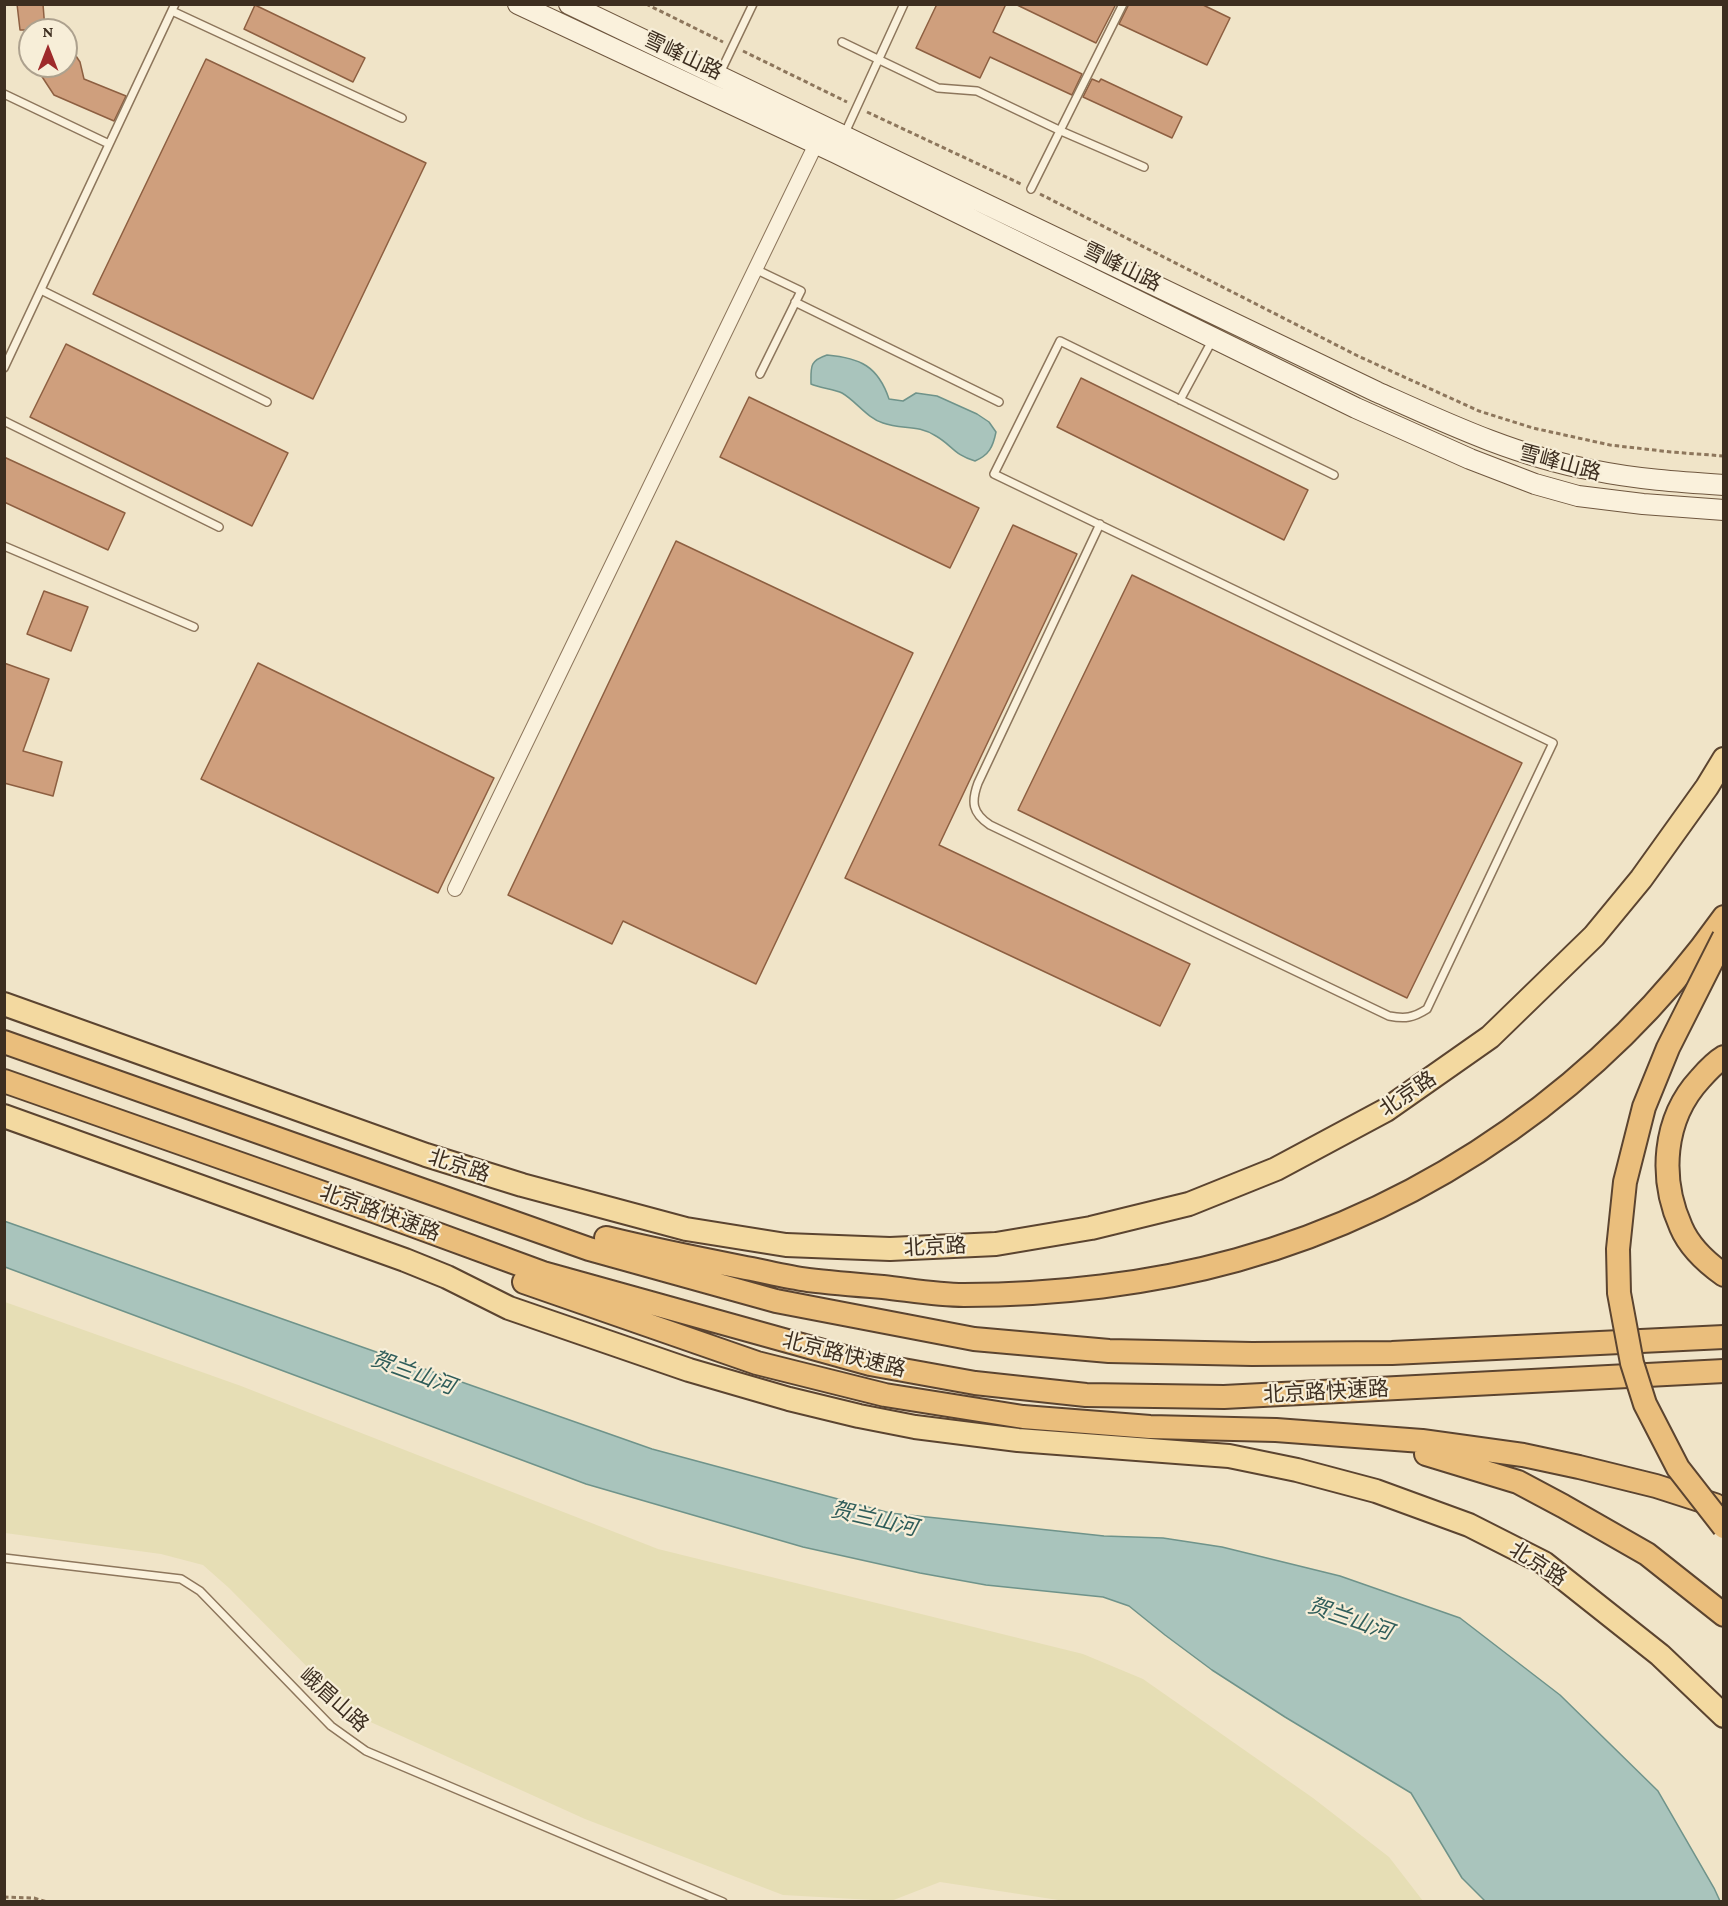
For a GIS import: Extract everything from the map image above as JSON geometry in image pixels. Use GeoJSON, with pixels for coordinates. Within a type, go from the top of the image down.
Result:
{"type":"FeatureCollection","features":[{"type":"Feature","properties":{"kind":"highway"},"geometry":{"type":"LineString","coordinates":[[469,1207],[661,1251],[806,1279],[962,1295],[1036,1292],[1169,1276],[1237,1260],[1315,1234],[1401,1197],[1470,1157],[1541,1107],[1621,1038],[1701,948],[1724,916]]}},
{"type":"Feature","properties":{"kind":"highway"},"geometry":{"type":"LineString","coordinates":[[1724,937],[1668,1048],[1644,1107],[1624,1182],[1618,1249],[1619,1293],[1625,1328],[1632,1363],[1645,1404],[1678,1468],[1724,1527]]}},
{"type":"Feature","properties":{"kind":"highway","name":"北京路快速路"},"geometry":{"type":"LineString","coordinates":[[4,1042],[589,1249],[776,1300],[974,1339],[1109,1351],[1264,1354],[1392,1353],[1724,1337]]}},
{"type":"Feature","properties":{"kind":"highway"},"geometry":{"type":"LineString","coordinates":[[1724,1057],[1716,1061],[1691,1088],[1673,1120],[1667,1153],[1668,1189],[1681,1228],[1706,1262],[1724,1275]]}},
{"type":"Feature","properties":{"kind":"highway","name":"北京路快速路"},"geometry":{"type":"LineString","coordinates":[[4,1081],[543,1273],[870,1364],[975,1383],[1086,1395],[1224,1397],[1724,1371]]}},
{"type":"Feature","properties":{"kind":"highway"},"geometry":{"type":"LineString","coordinates":[[374,1211],[525,1282],[757,1363],[885,1395],[1023,1417],[1127,1425],[1276,1430],[1422,1442],[1523,1455],[1656,1486],[1724,1508]]}},
{"type":"Feature","properties":{"kind":"highway"},"geometry":{"type":"LineString","coordinates":[[1276,1430],[1431,1454],[1518,1482],[1647,1554],[1724,1615]]}},
{"type":"Feature","properties":{"kind":"main road","name":"雪峰山路"},"geometry":{"type":"LineString","coordinates":[[518,4],[816,144],[840,145],[1474,435],[1542,458],[1591,470],[1650,479],[1724,485]]}},
{"type":"Feature","properties":{"kind":"main road","name":"雪峰山路"},"geometry":{"type":"LineString","coordinates":[[569,4],[718,76],[840,145],[1213,338],[1395,426],[1535,484],[1578,495],[1643,504],[1724,510]]}},
{"type":"Feature","properties":{"kind":"main road","name":"北京路"},"geometry":{"type":"LineString","coordinates":[[4,1004],[426,1155],[522,1185],[686,1229],[786,1245],[890,1249],[996,1244],[1091,1228],[1189,1204],[1276,1169],[1386,1110],[1490,1037],[1594,936],[1641,879],[1707,787],[1724,759]]}},
{"type":"Feature","properties":{"kind":"main road","name":"北京路"},"geometry":{"type":"LineString","coordinates":[[4,1116],[405,1260],[447,1277],[509,1308],[689,1370],[789,1399],[881,1420],[1018,1440],[1229,1456],[1298,1470],[1376,1491],[1469,1525],[1544,1563],[1660,1654],[1724,1716]]}},
{"type":"Feature","properties":{"kind":"street"},"geometry":{"type":"LineString","coordinates":[[455,889],[816,144]]}},
{"type":"Feature","properties":{"kind":"lane"},"geometry":{"type":"LineString","coordinates":[[709,94],[753,4]]}},
{"type":"Feature","properties":{"kind":"lane"},"geometry":{"type":"LineString","coordinates":[[840,145],[904,4]]}},
{"type":"Feature","properties":{"kind":"lane"},"geometry":{"type":"LineString","coordinates":[[1031,189],[1122,4]]}},
{"type":"Feature","properties":{"kind":"lane"},"geometry":{"type":"LineString","coordinates":[[4,368],[173,8],[402,118]]}},
{"type":"Feature","properties":{"kind":"lane"},"geometry":{"type":"LineString","coordinates":[[842,42],[938,88],[977,91],[1144,167]]}},
{"type":"Feature","properties":{"kind":"lane"},"geometry":{"type":"LineString","coordinates":[[4,94],[109,144]]}},
{"type":"Feature","properties":{"kind":"lane"},"geometry":{"type":"LineString","coordinates":[[755,269],[801,291],[760,374]]}},
{"type":"Feature","properties":{"kind":"lane"},"geometry":{"type":"LineString","coordinates":[[41,290],[267,402]]}},
{"type":"Feature","properties":{"kind":"lane"},"geometry":{"type":"LineString","coordinates":[[795,303],[999,402]]}},
{"type":"Feature","properties":{"kind":"lane"},"geometry":{"type":"LineString","coordinates":[[1180,400],[1213,338]]}},
{"type":"Feature","properties":{"kind":"lane"},"geometry":{"type":"LineString","coordinates":[[1100,524],[978,783],[972,799],[979,817],[990,825],[1389,1016],[1405,1019],[1427,1009],[1553,743],[1100,524],[994,474],[1060,341],[1334,475]]}},
{"type":"Feature","properties":{"kind":"lane"},"geometry":{"type":"LineString","coordinates":[[4,421],[219,527]]}},
{"type":"Feature","properties":{"kind":"lane"},"geometry":{"type":"LineString","coordinates":[[4,546],[194,627]]}},
{"type":"Feature","properties":{"kind":"lane","name":"峨眉山路"},"geometry":{"type":"LineString","coordinates":[[4,1558],[181,1579],[200,1591],[331,1726],[366,1751],[723,1902]]}},
{"type":"Feature","properties":{"kind":"path"},"geometry":{"type":"LineString","coordinates":[[646,4],[1031,189],[1358,356],[1479,411],[1533,428],[1610,445],[1724,456]]}},
{"type":"Feature","properties":{"kind":"path"},"geometry":{"type":"LineString","coordinates":[[4,1897],[34,1898],[46,1902]]}},
{"type":"Feature","properties":{"kind":"shaded area"},"geometry":{"type":"Polygon","coordinates":[[[5,1302],[241,1386],[658,1549],[1083,1654],[1143,1679],[1313,1798],[1389,1857],[1423,1901],[1065,1901],[940,1882],[891,1901],[783,1895],[585,1819],[355,1715],[229,1588],[203,1565],[161,1554],[5,1533],[5,1302]]]}},
{"type":"Feature","properties":{"kind":"water"},"geometry":{"type":"Polygon","coordinates":[[[827,355],[849,358],[866,366],[879,379],[889,399],[903,401],[916,393],[937,396],[977,414],[989,422],[996,432],[992,446],[987,453],[975,461],[958,453],[929,432],[877,421],[842,393],[811,384],[812,365],[827,355]]]}},
{"type":"Feature","properties":{"kind":"water","name":"贺兰山河"},"geometry":{"type":"Polygon","coordinates":[[[4,1221],[652,1449],[890,1513],[1104,1536],[1163,1538],[1222,1547],[1340,1576],[1460,1618],[1560,1695],[1658,1791],[1720,1901],[1485,1901],[1462,1878],[1411,1793],[1212,1670],[1129,1606],[1103,1597],[986,1585],[803,1547],[586,1484],[5,1267],[4,1221]]]}},
{"type":"Feature","properties":{"kind":"building"},"geometry":{"type":"Polygon","coordinates":[[[17,4],[43,4],[44,18],[19,18],[17,4]]]}},
{"type":"Feature","properties":{"kind":"building"},"geometry":{"type":"Polygon","coordinates":[[[937,4],[1006,4],[993,32],[1082,74],[1072,95],[990,57],[980,78],[916,48],[937,4]]]}},
{"type":"Feature","properties":{"kind":"building"},"geometry":{"type":"Polygon","coordinates":[[[1015,4],[1116,4],[1096,43],[1015,4]]]}},
{"type":"Feature","properties":{"kind":"building"},"geometry":{"type":"Polygon","coordinates":[[[1129,4],[1201,4],[1230,18],[1207,65],[1119,24],[1129,4]]]}},
{"type":"Feature","properties":{"kind":"building"},"geometry":{"type":"Polygon","coordinates":[[[255,5],[365,58],[353,82],[244,29],[255,5]]]}},
{"type":"Feature","properties":{"kind":"building"},"geometry":{"type":"Polygon","coordinates":[[[78,59],[84,79],[126,96],[114,121],[54,95],[43,78],[78,78],[78,59]]]}},
{"type":"Feature","properties":{"kind":"building"},"geometry":{"type":"Polygon","coordinates":[[[206,59],[426,163],[313,399],[93,294],[206,59]]]}},
{"type":"Feature","properties":{"kind":"building"},"geometry":{"type":"Polygon","coordinates":[[[1092,79],[1099,82],[1101,79],[1182,117],[1172,138],[1083,97],[1092,79]]]}},
{"type":"Feature","properties":{"kind":"building"},"geometry":{"type":"Polygon","coordinates":[[[66,344],[288,453],[252,526],[30,417],[66,344]]]}},
{"type":"Feature","properties":{"kind":"building"},"geometry":{"type":"Polygon","coordinates":[[[1081,378],[1308,490],[1284,540],[1057,427],[1081,378]]]}},
{"type":"Feature","properties":{"kind":"building"},"geometry":{"type":"Polygon","coordinates":[[[749,397],[979,508],[950,568],[720,457],[749,397]]]}},
{"type":"Feature","properties":{"kind":"building"},"geometry":{"type":"Polygon","coordinates":[[[4,457],[125,513],[108,550],[4,502],[4,457]]]}},
{"type":"Feature","properties":{"kind":"building"},"geometry":{"type":"Polygon","coordinates":[[[1013,525],[1077,554],[939,845],[1190,964],[1160,1026],[845,878],[1013,525]]]}},
{"type":"Feature","properties":{"kind":"building"},"geometry":{"type":"Polygon","coordinates":[[[676,541],[913,653],[756,984],[623,921],[612,944],[508,895],[676,541]]]}},
{"type":"Feature","properties":{"kind":"building"},"geometry":{"type":"Polygon","coordinates":[[[1132,575],[1522,763],[1407,998],[1018,810],[1132,575]]]}},
{"type":"Feature","properties":{"kind":"building"},"geometry":{"type":"Polygon","coordinates":[[[44,591],[88,607],[71,651],[27,634],[44,591]]]}},
{"type":"Feature","properties":{"kind":"building"},"geometry":{"type":"Polygon","coordinates":[[[4,663],[49,679],[23,751],[62,762],[53,796],[4,783],[4,663]]]}},
{"type":"Feature","properties":{"kind":"building"},"geometry":{"type":"Polygon","coordinates":[[[258,663],[494,778],[438,893],[201,779],[258,663]]]}}]}
